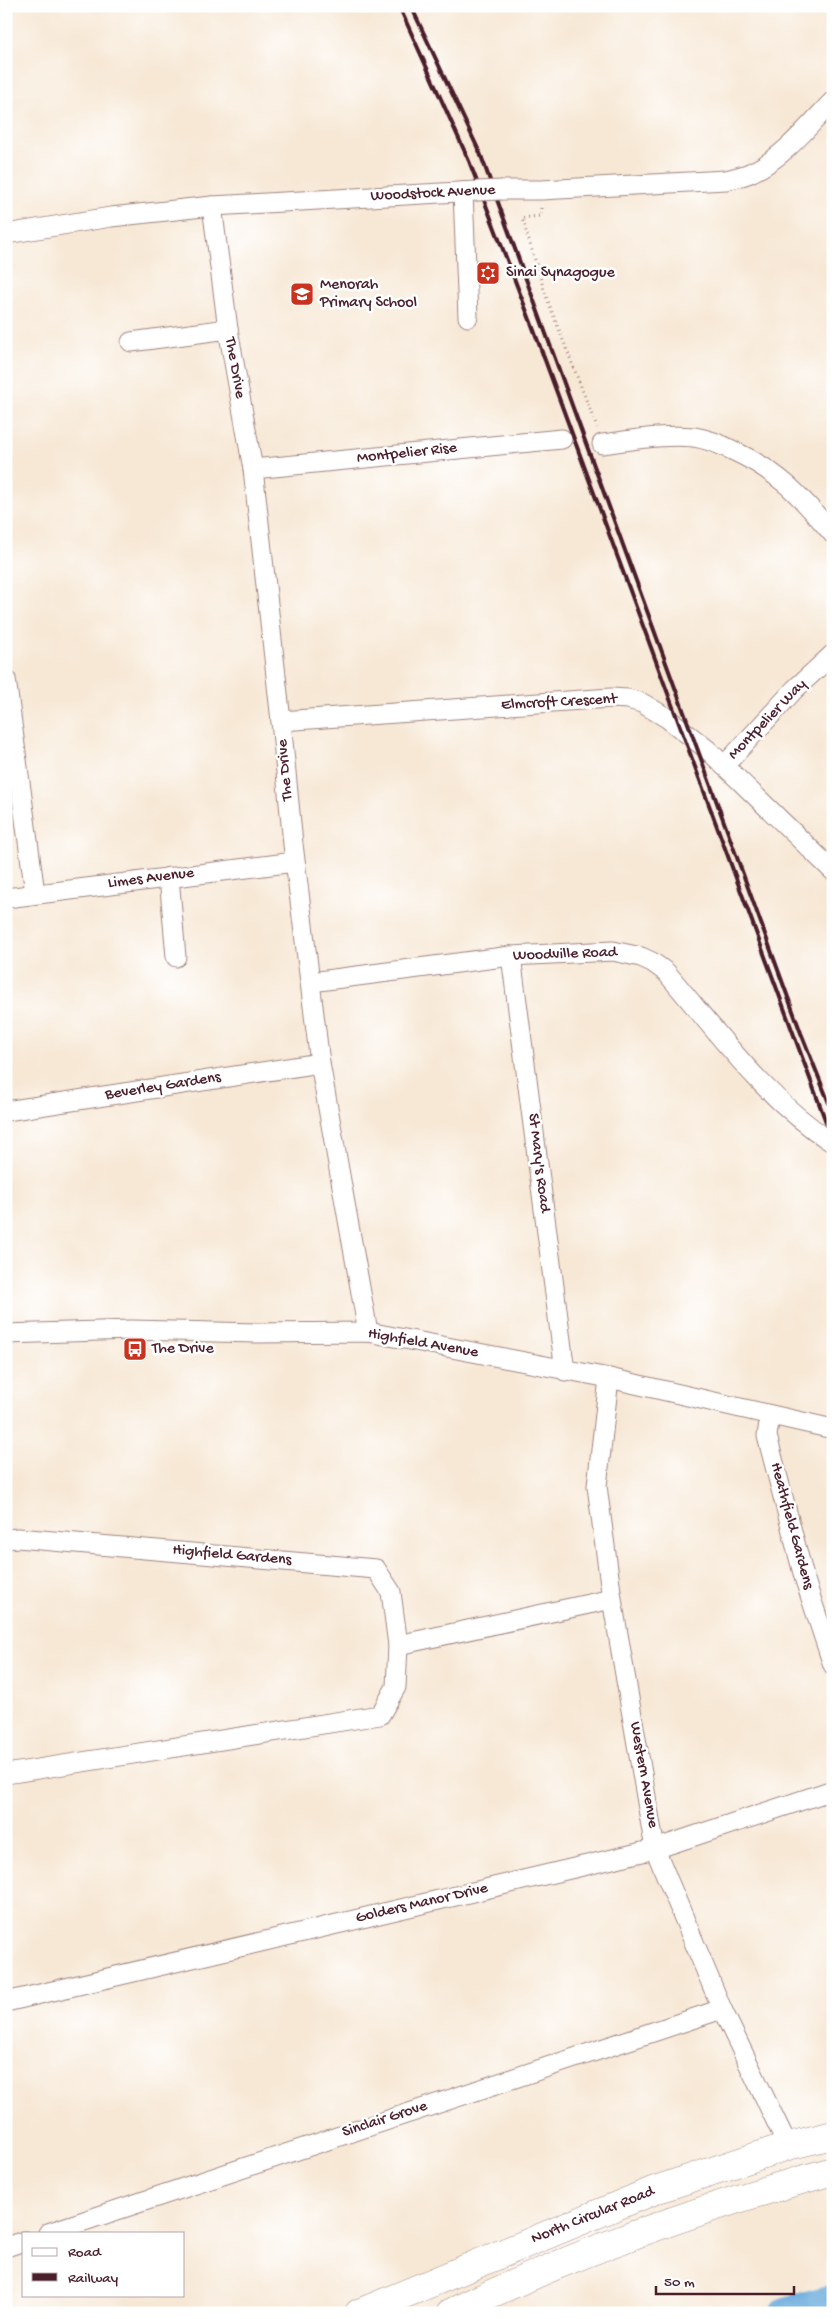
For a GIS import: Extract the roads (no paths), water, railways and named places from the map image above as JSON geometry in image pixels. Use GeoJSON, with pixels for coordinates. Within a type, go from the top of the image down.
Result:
{"type":"FeatureCollection","features":[{"type":"Feature","properties":{"kind":"highway","name":"North Circular Road"},"geometry":{"type":"LineString","coordinates":[[359,2313],[655,2190],[788,2146],[833,2135]]}},
{"type":"Feature","properties":{"kind":"highway","name":"North Circular Road"},"geometry":{"type":"LineString","coordinates":[[450,2313],[509,2285],[653,2228],[755,2192],[833,2172]]}},
{"type":"Feature","properties":{"kind":"street","name":"Woodstock Avenue"},"geometry":{"type":"LineString","coordinates":[[6,234],[111,217],[212,206],[726,180],[752,173],[771,162],[788,148],[833,100]]}},
{"type":"Feature","properties":{"kind":"street"},"geometry":{"type":"LineString","coordinates":[[468,317],[470,192]]}},
{"type":"Feature","properties":{"kind":"street","name":"The Drive"},"geometry":{"type":"LineString","coordinates":[[212,206],[228,330],[253,469],[295,862],[320,1063],[368,1332]]}},
{"type":"Feature","properties":{"kind":"street"},"geometry":{"type":"LineString","coordinates":[[131,342],[228,330]]}},
{"type":"Feature","properties":{"kind":"street"},"geometry":{"type":"LineString","coordinates":[[602,444],[667,436],[696,437],[723,446],[753,460],[780,477],[833,534]]}},
{"type":"Feature","properties":{"kind":"street","name":"Montpelier Rise"},"geometry":{"type":"LineString","coordinates":[[253,469],[562,438]]}},
{"type":"Feature","properties":{"kind":"street","name":"Montpelier Way"},"geometry":{"type":"LineString","coordinates":[[724,766],[795,689],[833,654]]}},
{"type":"Feature","properties":{"kind":"street"},"geometry":{"type":"LineString","coordinates":[[6,679],[35,893]]}},
{"type":"Feature","properties":{"kind":"street","name":"Elmcroft Crescent"},"geometry":{"type":"LineString","coordinates":[[281,721],[611,698],[628,699],[642,703],[667,718],[724,766],[833,871]]}},
{"type":"Feature","properties":{"kind":"street","name":"Limes Avenue"},"geometry":{"type":"LineString","coordinates":[[6,898],[295,862]]}},
{"type":"Feature","properties":{"kind":"street"},"geometry":{"type":"LineString","coordinates":[[169,878],[176,957]]}},
{"type":"Feature","properties":{"kind":"street","name":"Woodville Road"},"geometry":{"type":"LineString","coordinates":[[311,982],[511,956],[613,951],[626,953],[652,962],[666,972],[770,1094],[797,1117],[833,1142]]}},
{"type":"Feature","properties":{"kind":"street","name":"St Mary's Road"},"geometry":{"type":"LineString","coordinates":[[511,956],[565,1371]]}},
{"type":"Feature","properties":{"kind":"street","name":"Beverley Gardens"},"geometry":{"type":"LineString","coordinates":[[6,1111],[320,1063]]}},
{"type":"Feature","properties":{"kind":"street","name":"Highfield Avenue"},"geometry":{"type":"LineString","coordinates":[[6,1334],[131,1330],[257,1333],[368,1332],[609,1378],[833,1429]]}},
{"type":"Feature","properties":{"kind":"street","name":"Western Avenue"},"geometry":{"type":"LineString","coordinates":[[609,1378],[597,1486],[612,1598],[655,1849],[722,2008],[788,2146]]}},
{"type":"Feature","properties":{"kind":"street","name":"Heathfield Gardens"},"geometry":{"type":"LineString","coordinates":[[770,1415],[767,1436],[804,1578],[833,1665]]}},
{"type":"Feature","properties":{"kind":"street","name":"Highfield Gardens"},"geometry":{"type":"LineString","coordinates":[[6,1539],[18,1538],[376,1569],[391,1592],[398,1645],[396,1687],[380,1715],[6,1774]]}},
{"type":"Feature","properties":{"kind":"street"},"geometry":{"type":"LineString","coordinates":[[398,1645],[612,1598]]}},
{"type":"Feature","properties":{"kind":"street","name":"Golders Manor Drive"},"geometry":{"type":"LineString","coordinates":[[6,2002],[655,1849],[833,1790]]}},
{"type":"Feature","properties":{"kind":"street","name":"Sinclair Grove"},"geometry":{"type":"LineString","coordinates":[[51,2232],[722,2008]]}},
{"type":"Feature","properties":{"kind":"street"},"geometry":{"type":"LineString","coordinates":[[6,2247],[22,2242]]}},
{"type":"Feature","properties":{"kind":"waterway"},"geometry":{"type":"LineString","coordinates":[[786,2313],[833,2300]]}},
{"type":"Feature","properties":{"kind":"railway"},"geometry":{"type":"LineString","coordinates":[[399,6],[469,161],[532,325],[833,1141]]}},
{"type":"Feature","properties":{"kind":"railway"},"geometry":{"type":"LineString","coordinates":[[411,6],[480,153],[801,1033],[833,1113]]}},
{"type":"Feature","properties":{"kind":"place","name":"Sinai Synagogue"},"geometry":{"type":"Point","coordinates":[488,273]}},
{"type":"Feature","properties":{"kind":"place","name":"Menorah Primary School"},"geometry":{"type":"Point","coordinates":[302,294]}},
{"type":"Feature","properties":{"kind":"place","name":"The Drive"},"geometry":{"type":"Point","coordinates":[135,1349]}}]}
